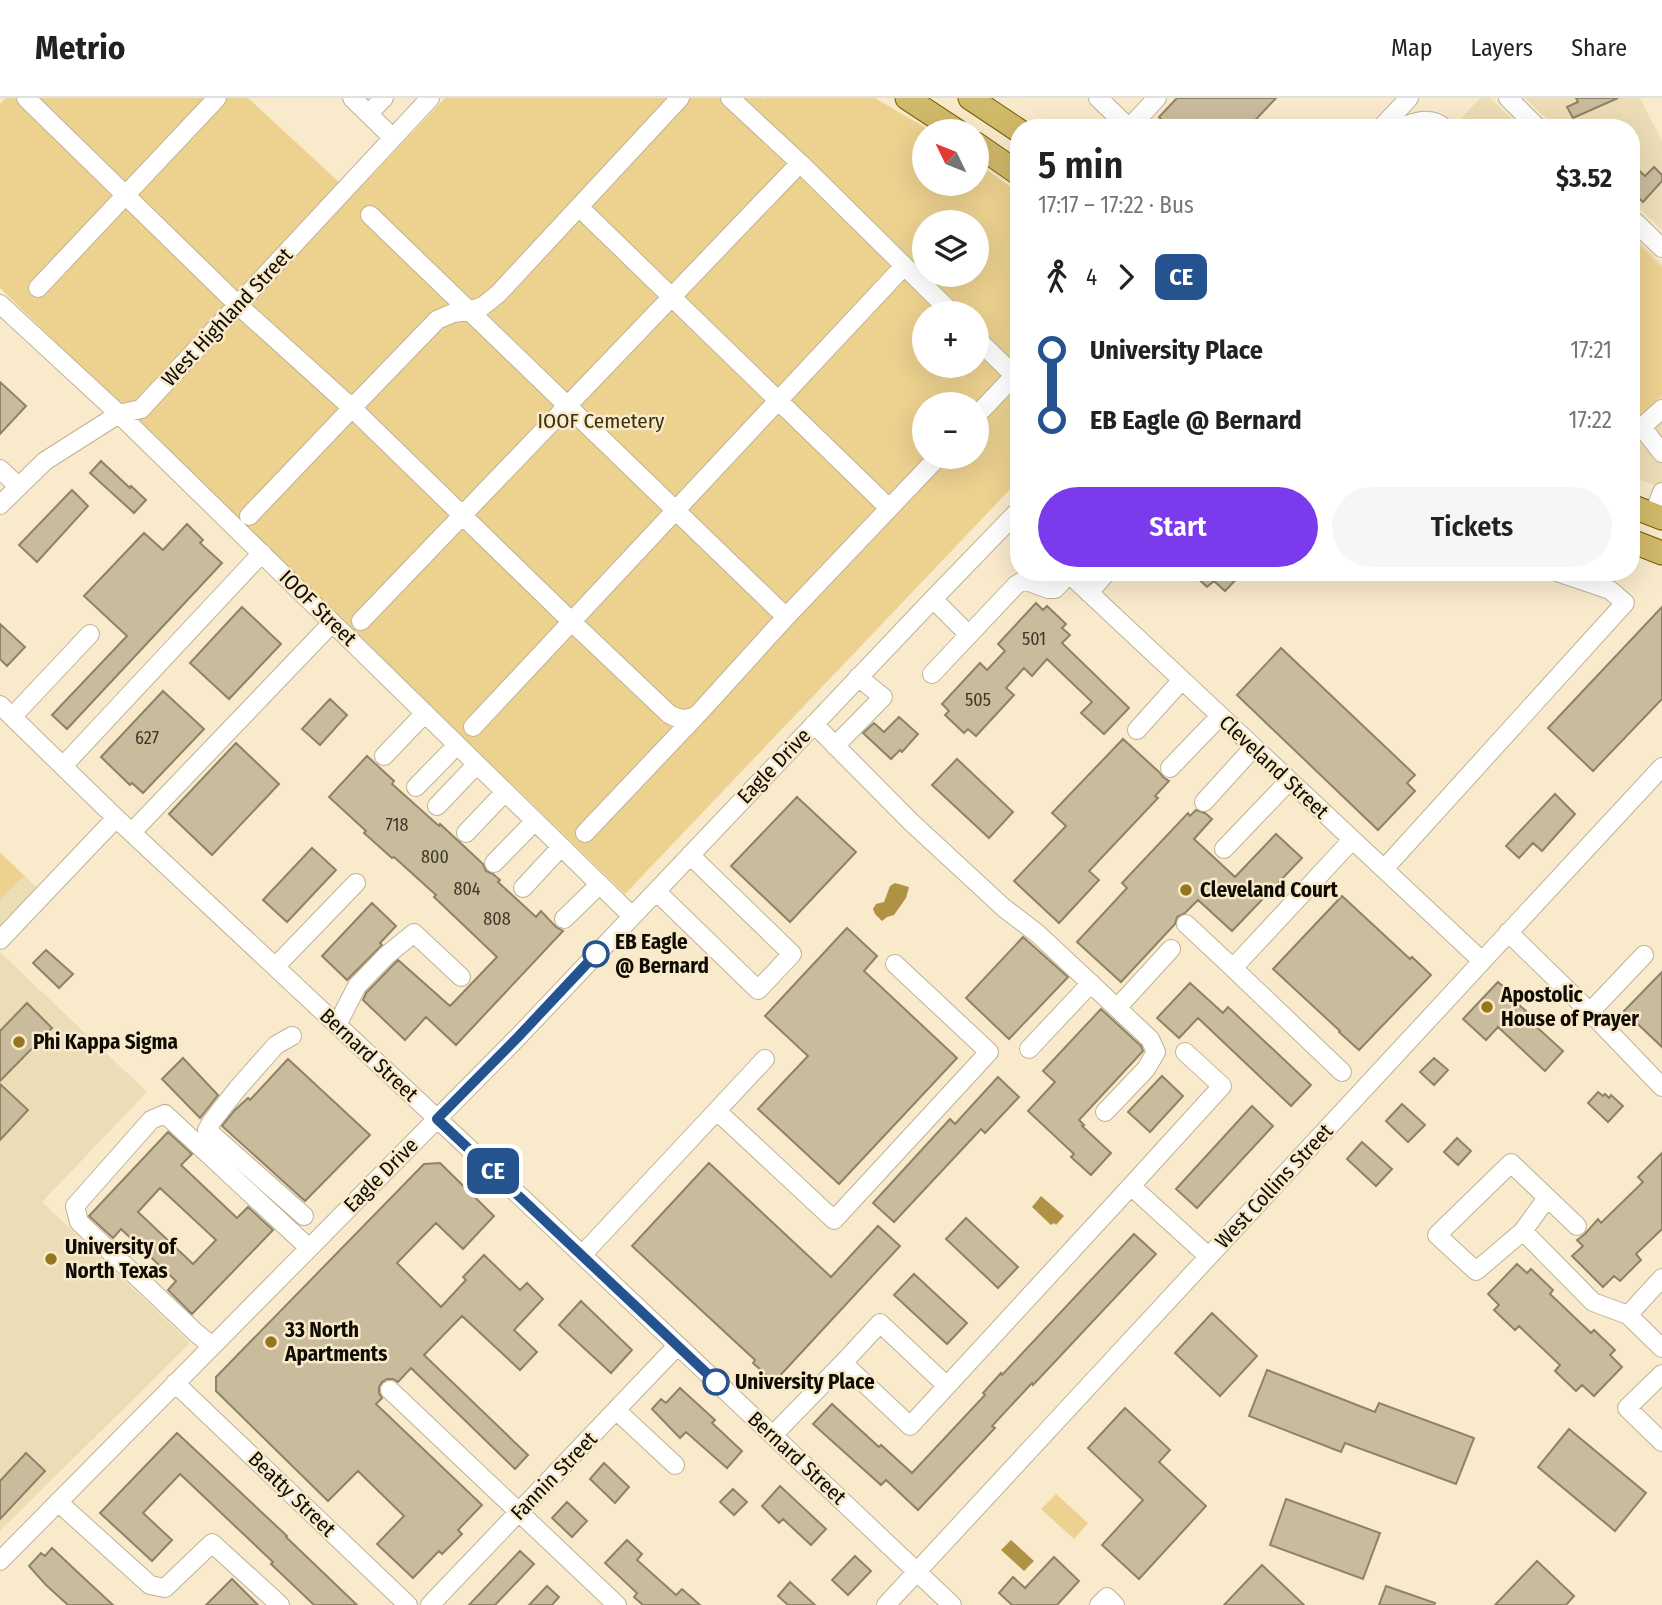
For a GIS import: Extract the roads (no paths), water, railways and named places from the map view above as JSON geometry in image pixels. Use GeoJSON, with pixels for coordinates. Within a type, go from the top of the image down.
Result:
{"type":"FeatureCollection","features":[{"type":"Feature","properties":{"kind":"main road"},"geometry":{"type":"LineString","coordinates":[[907,98],[939,119]]}},
{"type":"Feature","properties":{"kind":"main road"},"geometry":{"type":"LineString","coordinates":[[970,98],[1010,125]]}},
{"type":"Feature","properties":{"kind":"main road"},"geometry":{"type":"LineString","coordinates":[[989,154],[1010,168]]}},
{"type":"Feature","properties":{"kind":"main road"},"geometry":{"type":"LineString","coordinates":[[1640,510],[1658,517]]}},
{"type":"Feature","properties":{"kind":"main road"},"geometry":{"type":"LineString","coordinates":[[1640,544],[1662,553]]}},
{"type":"Feature","properties":{"kind":"street"},"geometry":{"type":"LineString","coordinates":[[26,98],[239,305],[352,408],[669,714],[680,719],[695,717]]}},
{"type":"Feature","properties":{"kind":"street"},"geometry":{"type":"LineString","coordinates":[[38,288],[218,98]]}},
{"type":"Feature","properties":{"kind":"street"},"geometry":{"type":"LineString","coordinates":[[352,98],[393,138]]}},
{"type":"Feature","properties":{"kind":"street"},"geometry":{"type":"LineString","coordinates":[[368,114],[384,98]]}},
{"type":"Feature","properties":{"kind":"street","name":"West Highland Street"},"geometry":{"type":"LineString","coordinates":[[0,505],[45,461],[119,414],[141,409],[430,98]]}},
{"type":"Feature","properties":{"kind":"street"},"geometry":{"type":"LineString","coordinates":[[249,516],[437,320],[483,306],[498,294],[680,98]]}},
{"type":"Feature","properties":{"kind":"street"},"geometry":{"type":"LineString","coordinates":[[1098,98],[1120,119]]}},
{"type":"Feature","properties":{"kind":"street"},"geometry":{"type":"LineString","coordinates":[[1137,119],[1157,98]]}},
{"type":"Feature","properties":{"kind":"street"},"geometry":{"type":"LineString","coordinates":[[1389,119],[1409,98]]}},
{"type":"Feature","properties":{"kind":"street"},"geometry":{"type":"LineString","coordinates":[[1508,98],[1529,119]]}},
{"type":"Feature","properties":{"kind":"street"},"geometry":{"type":"LineString","coordinates":[[739,101],[940,301]]}},
{"type":"Feature","properties":{"kind":"street"},"geometry":{"type":"LineString","coordinates":[[362,621],[800,163]]}},
{"type":"Feature","properties":{"kind":"street"},"geometry":{"type":"LineString","coordinates":[[579,207],[889,508]]}},
{"type":"Feature","properties":{"kind":"street"},"geometry":{"type":"LineString","coordinates":[[370,215],[786,617]]}},
{"type":"Feature","properties":{"kind":"street"},"geometry":{"type":"LineString","coordinates":[[1640,227],[1662,248]]}},
{"type":"Feature","properties":{"kind":"street"},"geometry":{"type":"LineString","coordinates":[[472,727],[904,266]]}},
{"type":"Feature","properties":{"kind":"street","name":"IOOF Street"},"geometry":{"type":"LineString","coordinates":[[4,315],[119,414],[632,916]]}},
{"type":"Feature","properties":{"kind":"street"},"geometry":{"type":"LineString","coordinates":[[989,350],[1010,370]]}},
{"type":"Feature","properties":{"kind":"street"},"geometry":{"type":"LineString","coordinates":[[989,404],[1010,384]]}},
{"type":"Feature","properties":{"kind":"street"},"geometry":{"type":"LineString","coordinates":[[1662,410],[1642,427],[1662,453]]}},
{"type":"Feature","properties":{"kind":"street"},"geometry":{"type":"LineString","coordinates":[[0,469],[18,486]]}},
{"type":"Feature","properties":{"kind":"street"},"geometry":{"type":"LineString","coordinates":[[585,833],[926,469]]}},
{"type":"Feature","properties":{"kind":"street"},"geometry":{"type":"LineString","coordinates":[[1658,517],[1662,492]]}},
{"type":"Feature","properties":{"kind":"street","name":"Eagle Drive"},"geometry":{"type":"LineString","coordinates":[[0,1561],[518,1037],[858,677],[1010,525]]}},
{"type":"Feature","properties":{"kind":"street"},"geometry":{"type":"LineString","coordinates":[[63,766],[262,553]]}},
{"type":"Feature","properties":{"kind":"street"},"geometry":{"type":"LineString","coordinates":[[932,674],[1022,581]]}},
{"type":"Feature","properties":{"kind":"street"},"geometry":{"type":"LineString","coordinates":[[1027,581],[1048,589],[1055,589],[1062,581]]}},
{"type":"Feature","properties":{"kind":"street","name":"Cleveland Street"},"geometry":{"type":"LineString","coordinates":[[1076,581],[1482,961]]}},
{"type":"Feature","properties":{"kind":"street"},"geometry":{"type":"LineString","coordinates":[[1089,593],[1099,581]]}},
{"type":"Feature","properties":{"kind":"street"},"geometry":{"type":"LineString","coordinates":[[1384,869],[1625,603],[1610,590],[1584,581]]}},
{"type":"Feature","properties":{"kind":"street"},"geometry":{"type":"LineString","coordinates":[[933,599],[970,635]]}},
{"type":"Feature","properties":{"kind":"street"},"geometry":{"type":"LineString","coordinates":[[132,832],[332,622]]}},
{"type":"Feature","properties":{"kind":"street"},"geometry":{"type":"LineString","coordinates":[[6,711],[90,634]]}},
{"type":"Feature","properties":{"kind":"street"},"geometry":{"type":"LineString","coordinates":[[835,746],[883,697],[858,677]]}},
{"type":"Feature","properties":{"kind":"street"},"geometry":{"type":"LineString","coordinates":[[1137,730],[1181,681]]}},
{"type":"Feature","properties":{"kind":"street","name":"Bernard Street"},"geometry":{"type":"LineString","coordinates":[[6,711],[116,818],[952,1605]]}},
{"type":"Feature","properties":{"kind":"street"},"geometry":{"type":"LineString","coordinates":[[384,756],[425,713]]}},
{"type":"Feature","properties":{"kind":"street"},"geometry":{"type":"LineString","coordinates":[[1170,768],[1220,716]]}},
{"type":"Feature","properties":{"kind":"street"},"geometry":{"type":"LineString","coordinates":[[814,724],[911,822],[1004,908],[1038,934],[1150,1039],[1156,1052],[1146,1069],[1105,1112]]}},
{"type":"Feature","properties":{"kind":"street"},"geometry":{"type":"LineString","coordinates":[[416,787],[457,744]]}},
{"type":"Feature","properties":{"kind":"street"},"geometry":{"type":"LineString","coordinates":[[1204,802],[1253,748]]}},
{"type":"Feature","properties":{"kind":"street"},"geometry":{"type":"LineString","coordinates":[[437,806],[477,764]]}},
{"type":"Feature","properties":{"kind":"street","name":"West Collins Street"},"geometry":{"type":"LineString","coordinates":[[886,1605],[1662,767]]}},
{"type":"Feature","properties":{"kind":"street"},"geometry":{"type":"LineString","coordinates":[[1224,849],[1289,780]]}},
{"type":"Feature","properties":{"kind":"street"},"geometry":{"type":"LineString","coordinates":[[466,833],[505,792]]}},
{"type":"Feature","properties":{"kind":"street"},"geometry":{"type":"LineString","coordinates":[[0,940],[116,818]]}},
{"type":"Feature","properties":{"kind":"street"},"geometry":{"type":"LineString","coordinates":[[494,863],[535,821]]}},
{"type":"Feature","properties":{"kind":"street"},"geometry":{"type":"LineString","coordinates":[[1233,968],[1352,840]]}},
{"type":"Feature","properties":{"kind":"street"},"geometry":{"type":"LineString","coordinates":[[523,888],[561,847]]}},
{"type":"Feature","properties":{"kind":"street"},"geometry":{"type":"LineString","coordinates":[[656,891],[758,990],[792,954],[690,855]]}},
{"type":"Feature","properties":{"kind":"street"},"geometry":{"type":"LineString","coordinates":[[275,967],[356,883]]}},
{"type":"Feature","properties":{"kind":"street"},"geometry":{"type":"LineString","coordinates":[[564,919],[600,884]]}},
{"type":"Feature","properties":{"kind":"street"},"geometry":{"type":"LineString","coordinates":[[1186,924],[1342,1072]]}},
{"type":"Feature","properties":{"kind":"street"},"geometry":{"type":"LineString","coordinates":[[1508,932],[1662,1087]]}},
{"type":"Feature","properties":{"kind":"street"},"geometry":{"type":"LineString","coordinates":[[337,1025],[356,986],[414,933],[461,977]]}},
{"type":"Feature","properties":{"kind":"street"},"geometry":{"type":"LineString","coordinates":[[1117,1008],[1171,949]]}},
{"type":"Feature","properties":{"kind":"street"},"geometry":{"type":"LineString","coordinates":[[1590,1012],[1644,955]]}},
{"type":"Feature","properties":{"kind":"street"},"geometry":{"type":"LineString","coordinates":[[717,1111],[834,1220],[989,1052],[895,964]]}},
{"type":"Feature","properties":{"kind":"street"},"geometry":{"type":"LineString","coordinates":[[1029,1049],[1091,983]]}},
{"type":"Feature","properties":{"kind":"street"},"geometry":{"type":"LineString","coordinates":[[292,1036],[276,1045],[238,1088],[207,1130],[304,1216]]}},
{"type":"Feature","properties":{"kind":"street"},"geometry":{"type":"LineString","coordinates":[[843,1363],[910,1426],[1222,1086],[1185,1052]]}},
{"type":"Feature","properties":{"kind":"street"},"geometry":{"type":"LineString","coordinates":[[582,1255],[765,1059]]}},
{"type":"Feature","properties":{"kind":"street"},"geometry":{"type":"LineString","coordinates":[[212,1346],[79,1222],[75,1206],[151,1120],[165,1114],[309,1248]]}},
{"type":"Feature","properties":{"kind":"street"},"geometry":{"type":"LineString","coordinates":[[1547,1198],[1523,1231],[1476,1271],[1437,1235],[1511,1163],[1577,1226]]}},
{"type":"Feature","properties":{"kind":"street"},"geometry":{"type":"LineString","coordinates":[[1131,1186],[1209,1256]]}},
{"type":"Feature","properties":{"kind":"street"},"geometry":{"type":"LineString","coordinates":[[1523,1231],[1593,1302],[1628,1315],[1662,1348]]}},
{"type":"Feature","properties":{"kind":"street"},"geometry":{"type":"LineString","coordinates":[[1628,1315],[1662,1278]]}},
{"type":"Feature","properties":{"kind":"street"},"geometry":{"type":"LineString","coordinates":[[774,1435],[880,1323],[947,1386]]}},
{"type":"Feature","properties":{"kind":"street","name":"Fannin Street"},"geometry":{"type":"LineString","coordinates":[[430,1605],[677,1346]]}},
{"type":"Feature","properties":{"kind":"street"},"geometry":{"type":"LineString","coordinates":[[1662,1374],[1627,1408],[1662,1442]]}},
{"type":"Feature","properties":{"kind":"street","name":"Beatty Street"},"geometry":{"type":"LineString","coordinates":[[175,1383],[408,1605]]}},
{"type":"Feature","properties":{"kind":"street"},"geometry":{"type":"LineString","coordinates":[[390,1390],[617,1605]]}},
{"type":"Feature","properties":{"kind":"street"},"geometry":{"type":"LineString","coordinates":[[616,1410],[674,1465]]}},
{"type":"Feature","properties":{"kind":"street"},"geometry":{"type":"LineString","coordinates":[[58,1502],[150,1586],[165,1588],[212,1543],[280,1605]]}},
{"type":"Feature","properties":{"kind":"street"},"geometry":{"type":"LineString","coordinates":[[1098,1605],[1107,1597],[1115,1605]]}},
{"type":"Feature","properties":{"kind":"place","name":"Cleveland Court"},"geometry":{"type":"Point","coordinates":[1186,890]}},
{"type":"Feature","properties":{"kind":"place","name":"EB Eagle @ Bernard"},"geometry":{"type":"Point","coordinates":[596,954]}},
{"type":"Feature","properties":{"kind":"place","name":"Apostolic House of Prayer"},"geometry":{"type":"Point","coordinates":[1487,1007]}},
{"type":"Feature","properties":{"kind":"place","name":"Phi Kappa Sigma"},"geometry":{"type":"Point","coordinates":[19,1042]}},
{"type":"Feature","properties":{"kind":"place","name":"University of North Texas"},"geometry":{"type":"Point","coordinates":[51,1259]}},
{"type":"Feature","properties":{"kind":"place","name":"33 North Apartments"},"geometry":{"type":"Point","coordinates":[271,1342]}},
{"type":"Feature","properties":{"kind":"place","name":"University Place"},"geometry":{"type":"Point","coordinates":[716,1382]}},
{"type":"Feature","properties":{"kind":"park label","name":"IOOF Cemetery"},"geometry":{"type":"Point","coordinates":[601,421]}}]}
